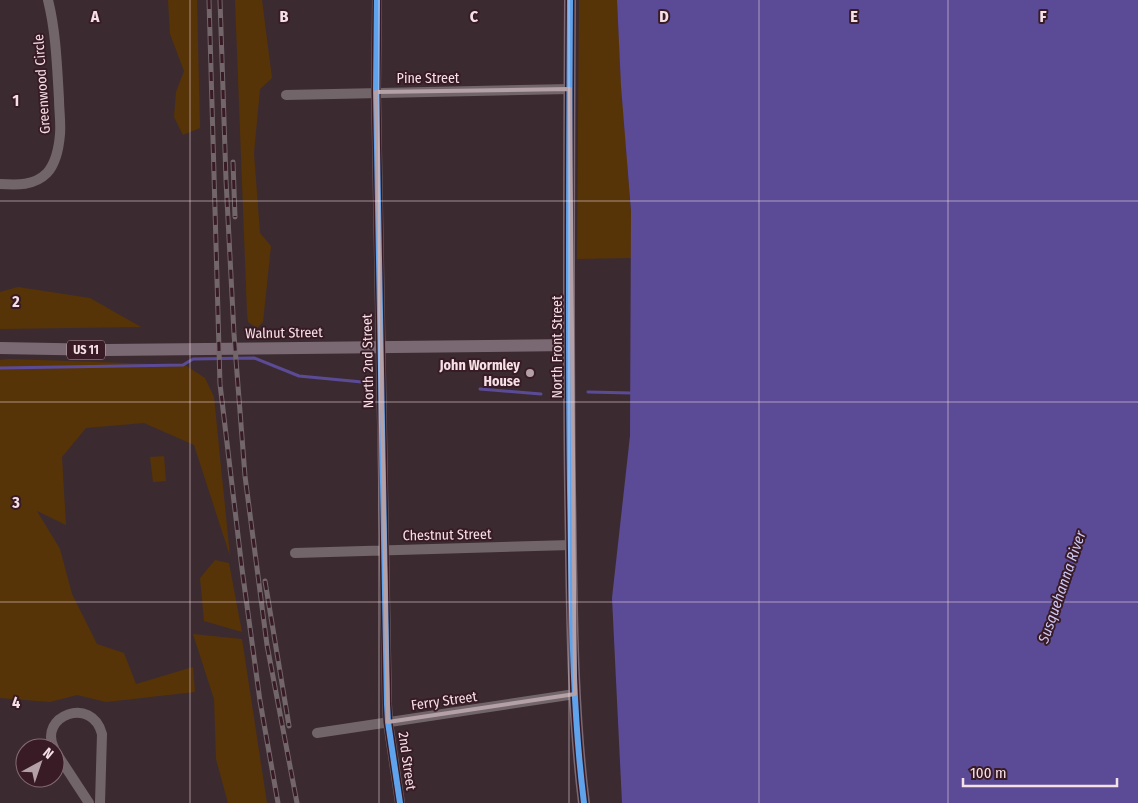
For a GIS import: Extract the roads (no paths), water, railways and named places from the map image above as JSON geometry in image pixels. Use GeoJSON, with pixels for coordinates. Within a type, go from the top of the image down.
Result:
{"type":"FeatureCollection","features":[{"type":"Feature","properties":{"kind":"main road","name":"North Front Street"},"geometry":{"type":"LineString","coordinates":[[570,0],[569,345],[571,545],[575,694],[584,803]]}},
{"type":"Feature","properties":{"kind":"main road","name":"Walnut Street"},"geometry":{"type":"LineString","coordinates":[[0,348],[116,350],[569,345]]}},
{"type":"Feature","properties":{"kind":"street","name":"Greenwood Circle"},"geometry":{"type":"LineString","coordinates":[[0,184],[28,184],[38,179],[53,164],[58,148],[61,132],[58,70],[48,0]]}},
{"type":"Feature","properties":{"kind":"street","name":"North 2nd Street"},"geometry":{"type":"LineString","coordinates":[[377,0],[376,92],[388,722]]}},
{"type":"Feature","properties":{"kind":"street","name":"Pine Street"},"geometry":{"type":"LineString","coordinates":[[286,95],[570,89]]}},
{"type":"Feature","properties":{"kind":"street","name":"Chestnut Street"},"geometry":{"type":"LineString","coordinates":[[295,554],[571,545]]}},
{"type":"Feature","properties":{"kind":"street","name":"Ferry Street"},"geometry":{"type":"LineString","coordinates":[[317,733],[575,694]]}},
{"type":"Feature","properties":{"kind":"street"},"geometry":{"type":"LineString","coordinates":[[52,738],[54,725],[64,716],[78,712],[86,714],[96,721],[102,734],[100,803]]}},
{"type":"Feature","properties":{"kind":"street","name":"2nd Street"},"geometry":{"type":"LineString","coordinates":[[388,722],[400,803]]}},
{"type":"Feature","properties":{"kind":"street"},"geometry":{"type":"LineString","coordinates":[[65,766],[89,803]]}},
{"type":"Feature","properties":{"kind":"water","name":"Susquehanna River"},"geometry":{"type":"Polygon","coordinates":[[[617,0],[1138,0],[1138,803],[622,803],[612,598],[630,436],[631,211],[621,86],[617,0]]]}},
{"type":"Feature","properties":{"kind":"waterway"},"geometry":{"type":"LineString","coordinates":[[0,368],[183,365],[193,359],[254,358],[299,376],[362,382]]}},
{"type":"Feature","properties":{"kind":"waterway"},"geometry":{"type":"LineString","coordinates":[[480,389],[541,394]]}},
{"type":"Feature","properties":{"kind":"waterway"},"geometry":{"type":"LineString","coordinates":[[588,392],[632,393]]}},
{"type":"Feature","properties":{"kind":"railway"},"geometry":{"type":"LineString","coordinates":[[209,0],[220,384],[260,701],[278,803]]}},
{"type":"Feature","properties":{"kind":"railway"},"geometry":{"type":"LineString","coordinates":[[220,0],[226,180],[234,334],[245,476],[267,645],[297,803]]}},
{"type":"Feature","properties":{"kind":"railway"},"geometry":{"type":"LineString","coordinates":[[233,162],[235,217]]}},
{"type":"Feature","properties":{"kind":"railway"},"geometry":{"type":"LineString","coordinates":[[265,581],[289,726]]}},
{"type":"Feature","properties":{"kind":"place","name":"John Wormley House"},"geometry":{"type":"Point","coordinates":[530,373]}}]}
